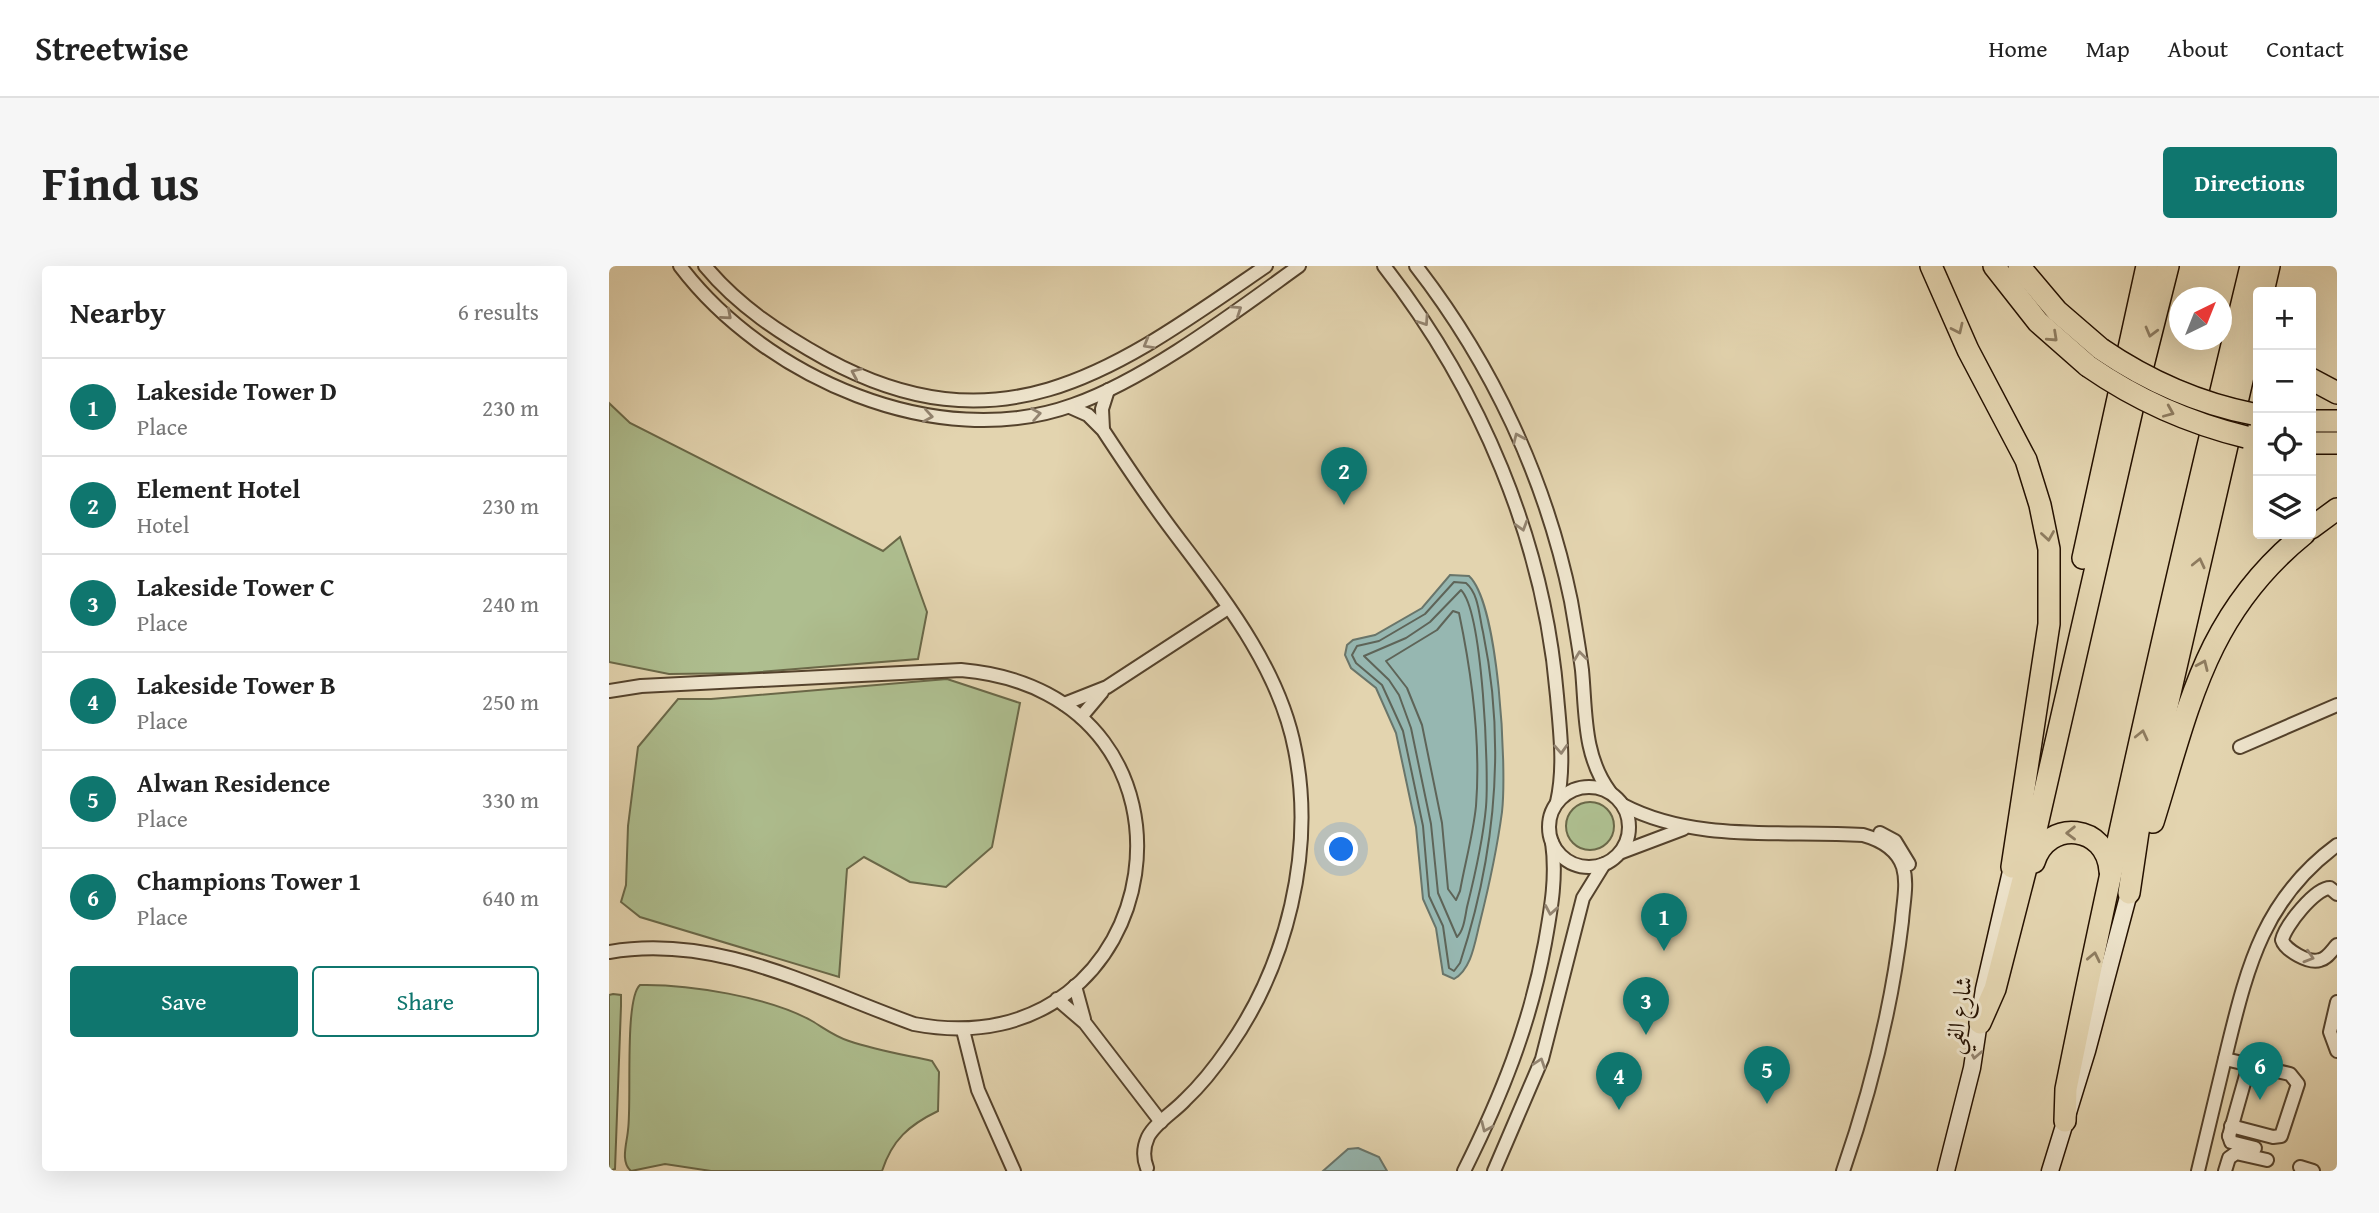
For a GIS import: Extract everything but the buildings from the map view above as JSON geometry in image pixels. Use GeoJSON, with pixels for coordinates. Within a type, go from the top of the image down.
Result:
{"type":"FeatureCollection","features":[{"type":"Feature","properties":{"kind":"highway"},"geometry":{"type":"LineString","coordinates":[[1931,266],[1968,350],[2026,460],[2043,516],[2049,549],[2049,624],[2012,867]]}},
{"type":"Feature","properties":{"kind":"highway"},"geometry":{"type":"LineString","coordinates":[[1994,266],[2038,322],[2088,366],[2150,404],[2190,421],[2252,438]]}},
{"type":"Feature","properties":{"kind":"highway"},"geometry":{"type":"LineString","coordinates":[[2019,266],[2057,311],[2101,349],[2170,389],[2215,405],[2253,414]]}},
{"type":"Feature","properties":{"kind":"highway"},"geometry":{"type":"LineString","coordinates":[[1980,1023],[1995,989],[2018,898],[2113,458],[2147,266]]}},
{"type":"Feature","properties":{"kind":"highway"},"geometry":{"type":"LineString","coordinates":[[2012,867],[2113,458],[2168,266]]}},
{"type":"Feature","properties":{"kind":"highway"},"geometry":{"type":"LineString","coordinates":[[2129,894],[2138,832],[2251,266]]}},
{"type":"Feature","properties":{"kind":"highway"},"geometry":{"type":"LineString","coordinates":[[2264,287],[2269,266]]}},
{"type":"Feature","properties":{"kind":"highway"},"geometry":{"type":"LineString","coordinates":[[2274,287],[2280,266]]}},
{"type":"Feature","properties":{"kind":"highway"},"geometry":{"type":"LineString","coordinates":[[2064,1121],[2066,1090],[2111,877],[2204,497],[2253,328]]}},
{"type":"Feature","properties":{"kind":"highway"},"geometry":{"type":"LineString","coordinates":[[2316,382],[2337,393]]}},
{"type":"Feature","properties":{"kind":"highway"},"geometry":{"type":"LineString","coordinates":[[2316,421],[2337,421]]}},
{"type":"Feature","properties":{"kind":"highway"},"geometry":{"type":"LineString","coordinates":[[2316,443],[2337,443]]}},
{"type":"Feature","properties":{"kind":"highway"},"geometry":{"type":"LineString","coordinates":[[2316,524],[2337,509]]}},
{"type":"Feature","properties":{"kind":"highway"},"geometry":{"type":"LineString","coordinates":[[2129,894],[2189,698],[2205,660],[2225,623],[2250,588],[2299,539]]}},
{"type":"Feature","properties":{"kind":"highway"},"geometry":{"type":"LineString","coordinates":[[2018,898],[2039,848],[2060,833],[2079,832],[2097,841],[2108,857],[2111,877]]}},
{"type":"Feature","properties":{"kind":"street"},"geometry":{"type":"LineString","coordinates":[[680,266],[720,309],[761,342],[819,377],[876,403],[921,415],[969,420],[1021,417],[1070,407],[1108,390],[1209,328],[1299,266]]}},
{"type":"Feature","properties":{"kind":"street"},"geometry":{"type":"LineString","coordinates":[[705,266],[737,299],[769,325],[842,367],[870,380],[929,397],[986,401],[1044,392],[1106,368],[1165,334],[1266,266]]}},
{"type":"Feature","properties":{"kind":"street"},"geometry":{"type":"LineString","coordinates":[[1384,266],[1432,334],[1490,440],[1519,514],[1541,592],[1553,656],[1562,765],[1557,802],[1549,821],[1553,901],[1533,999],[1508,1076],[1464,1171]]}},
{"type":"Feature","properties":{"kind":"street"},"geometry":{"type":"LineString","coordinates":[[1416,266],[1452,316],[1489,378],[1535,478],[1571,601],[1592,758],[1610,792],[1623,805],[1657,821],[1687,828],[1851,834],[1874,831],[1895,841],[1903,850],[1910,872],[1885,1025],[1867,1097],[1843,1171]]}},
{"type":"Feature","properties":{"kind":"street"},"geometry":{"type":"LineString","coordinates":[[1103,430],[1102,410],[1108,390]]}},
{"type":"Feature","properties":{"kind":"street"},"geometry":{"type":"LineString","coordinates":[[1070,407],[1089,415],[1103,430],[1228,608],[1268,675],[1295,748],[1301,800],[1299,857],[1282,940],[1254,1006],[1207,1076],[1151,1133],[1145,1146],[1147,1168]]}},
{"type":"Feature","properties":{"kind":"street"},"geometry":{"type":"LineString","coordinates":[[1064,704],[1107,687],[1228,608]]}},
{"type":"Feature","properties":{"kind":"street"},"geometry":{"type":"LineString","coordinates":[[609,952],[661,948],[729,957],[914,1024],[964,1030],[1006,1023],[1057,999],[1075,986],[1099,961],[1118,932],[1134,890],[1139,846],[1135,812],[1125,780],[1105,745],[1081,718],[1064,704],[1016,680],[961,670],[641,686],[610,691]]}},
{"type":"Feature","properties":{"kind":"street"},"geometry":{"type":"LineString","coordinates":[[1081,718],[1107,687]]}},
{"type":"Feature","properties":{"kind":"street"},"geometry":{"type":"LineString","coordinates":[[2239,747],[2337,705]]}},
{"type":"Feature","properties":{"kind":"street"},"geometry":{"type":"LineString","coordinates":[[1557,802],[1576,788],[1587,786],[1610,792]]}},
{"type":"Feature","properties":{"kind":"street"},"geometry":{"type":"LineString","coordinates":[[1619,854],[1626,845],[1630,825],[1623,805]]}},
{"type":"Feature","properties":{"kind":"street"},"geometry":{"type":"LineString","coordinates":[[1494,1171],[1522,1111],[1545,1050],[1566,977],[1579,910],[1589,886],[1604,864],[1619,854],[1659,836],[1687,828]]}},
{"type":"Feature","properties":{"kind":"street"},"geometry":{"type":"LineString","coordinates":[[1552,842],[1559,853],[1579,866],[1604,864]]}},
{"type":"Feature","properties":{"kind":"street"},"geometry":{"type":"LineString","coordinates":[[2198,1171],[2246,975],[2268,921],[2306,871],[2337,845]]}},
{"type":"Feature","properties":{"kind":"street","name":"شارع الفي"},"geometry":{"type":"LineString","coordinates":[[1946,1171],[1972,1068],[1984,989],[2012,867]]}},
{"type":"Feature","properties":{"kind":"street"},"geometry":{"type":"LineString","coordinates":[[2337,894],[2324,888],[2285,931],[2282,940],[2284,947],[2311,960],[2326,958],[2337,945]]}},
{"type":"Feature","properties":{"kind":"street"},"geometry":{"type":"LineString","coordinates":[[2050,1171],[2084,1064],[2129,894]]}},
{"type":"Feature","properties":{"kind":"street"},"geometry":{"type":"LineString","coordinates":[[2268,921],[2285,931]]}},
{"type":"Feature","properties":{"kind":"street"},"geometry":{"type":"LineString","coordinates":[[1075,986],[1085,1023]]}},
{"type":"Feature","properties":{"kind":"street"},"geometry":{"type":"LineString","coordinates":[[1057,999],[1085,1023],[1161,1122]]}},
{"type":"Feature","properties":{"kind":"street"},"geometry":{"type":"LineString","coordinates":[[2337,1002],[2330,1032],[2337,1051]]}},
{"type":"Feature","properties":{"kind":"street"},"geometry":{"type":"LineString","coordinates":[[964,1030],[978,1090],[1014,1171]]}},
{"type":"Feature","properties":{"kind":"street"},"geometry":{"type":"LineString","coordinates":[[2225,1059],[2293,1076],[2298,1084],[2281,1136],[2230,1131]]}},
{"type":"Feature","properties":{"kind":"street"},"geometry":{"type":"LineString","coordinates":[[2249,1065],[2230,1131],[2231,1142],[2255,1145]]}},
{"type":"Feature","properties":{"kind":"street"},"geometry":{"type":"LineString","coordinates":[[2225,1171],[2229,1158],[2236,1153],[2267,1160]]}},
{"type":"Feature","properties":{"kind":"street"},"geometry":{"type":"LineString","coordinates":[[2299,1167],[2313,1171]]}},
{"type":"Feature","properties":{"kind":"green space"},"geometry":{"type":"Polygon","coordinates":[[[609,403],[630,423],[883,551],[900,537],[927,612],[918,659],[748,673],[669,674],[609,662],[609,403]]]}},
{"type":"Feature","properties":{"kind":"green space"},"geometry":{"type":"Polygon","coordinates":[[[947,679],[1020,703],[992,847],[946,887],[910,882],[864,857],[847,869],[839,977],[640,917],[621,902],[626,885],[628,826],[638,747],[678,699],[711,699],[947,679]]]}},
{"type":"Feature","properties":{"kind":"green space"},"geometry":{"type":"Polygon","coordinates":[[[1590,802],[1607,809],[1614,826],[1607,843],[1590,850],[1573,843],[1566,826],[1573,809],[1590,802]]]}},
{"type":"Feature","properties":{"kind":"green space"},"geometry":{"type":"Polygon","coordinates":[[[640,985],[681,987],[752,999],[795,1013],[849,1041],[932,1061],[939,1072],[938,1111],[918,1122],[896,1142],[882,1171],[711,1171],[665,1164],[631,1171],[625,1157],[629,1117],[630,1030],[635,994],[640,985]]]}},
{"type":"Feature","properties":{"kind":"green space"},"geometry":{"type":"Polygon","coordinates":[[[609,995],[621,995],[621,1006],[615,1169],[609,1171],[609,995]]]}},
{"type":"Feature","properties":{"kind":"water"},"geometry":{"type":"Polygon","coordinates":[[[1450,575],[1469,576],[1479,592],[1488,618],[1499,688],[1503,760],[1502,812],[1487,895],[1472,954],[1465,969],[1454,979],[1443,974],[1436,928],[1423,899],[1416,827],[1396,733],[1376,688],[1351,668],[1345,655],[1347,645],[1353,640],[1375,635],[1422,608],[1450,575]]]}},
{"type":"Feature","properties":{"kind":"water"},"geometry":{"type":"Polygon","coordinates":[[[1358,1148],[1379,1157],[1387,1171],[1323,1171],[1348,1149],[1358,1148]]]}},
{"type":"Feature","properties":{"kind":"place","name":"Element Hotel"},"geometry":{"type":"Point","coordinates":[1344,505]}},
{"type":"Feature","properties":{"kind":"place","name":"Lakeside Tower D"},"geometry":{"type":"Point","coordinates":[1664,951]}},
{"type":"Feature","properties":{"kind":"place","name":"Lakeside Tower C"},"geometry":{"type":"Point","coordinates":[1646,1035]}},
{"type":"Feature","properties":{"kind":"place","name":"Champions Tower 1"},"geometry":{"type":"Point","coordinates":[2260,1100]}},
{"type":"Feature","properties":{"kind":"place","name":"Alwan Residence"},"geometry":{"type":"Point","coordinates":[1767,1104]}},
{"type":"Feature","properties":{"kind":"place","name":"Lakeside Tower B"},"geometry":{"type":"Point","coordinates":[1619,1110]}}]}
